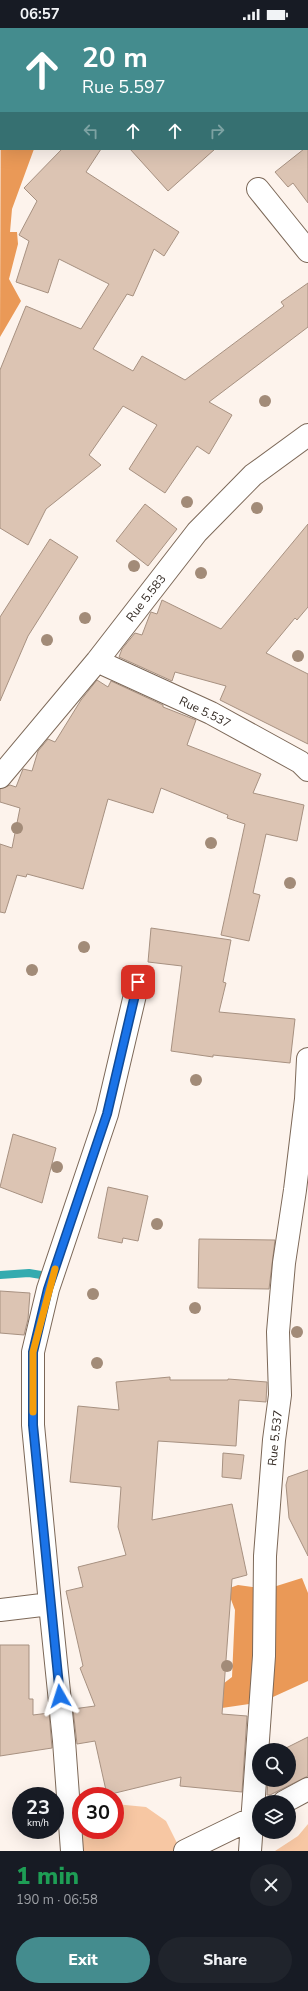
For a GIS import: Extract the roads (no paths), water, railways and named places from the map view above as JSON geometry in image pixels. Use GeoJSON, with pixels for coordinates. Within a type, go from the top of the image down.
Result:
{"type":"FeatureCollection","features":[{"type":"Feature","properties":{"kind":"street"},"geometry":{"type":"LineString","coordinates":[[258,189],[308,251]]}},
{"type":"Feature","properties":{"kind":"street","name":"Rue 5.583"},"geometry":{"type":"LineString","coordinates":[[0,777],[97,661],[197,532],[253,475],[308,435]]}},
{"type":"Feature","properties":{"kind":"street","name":"Rue 5.537"},"geometry":{"type":"LineString","coordinates":[[97,661],[211,713],[300,762],[308,770]]}},
{"type":"Feature","properties":{"kind":"street"},"geometry":{"type":"LineString","coordinates":[[72,1851],[64,1741],[33,1425],[33,1352],[48,1289],[107,1114],[138,982]]}},
{"type":"Feature","properties":{"kind":"street","name":"Rue 5.537"},"geometry":{"type":"LineString","coordinates":[[257,1795],[264,1656],[265,1556],[274,1440],[280,1395],[278,1332],[284,1263],[296,1190],[306,1099],[308,1059]]}},
{"type":"Feature","properties":{"kind":"street"},"geometry":{"type":"LineString","coordinates":[[0,1610],[50,1604]]}},
{"type":"Feature","properties":{"kind":"street"},"geometry":{"type":"LineString","coordinates":[[296,1796],[308,1789]]}},
{"type":"Feature","properties":{"kind":"street"},"geometry":{"type":"LineString","coordinates":[[184,1851],[252,1818]]}},
{"type":"Feature","properties":{"kind":"street","name":"Rue 5.537"},"geometry":{"type":"LineString","coordinates":[[250,1851],[252,1839]]}},
{"type":"Feature","properties":{"kind":"waterway"},"geometry":{"type":"LineString","coordinates":[[0,1275],[29,1273],[41,1275]]}}]}
